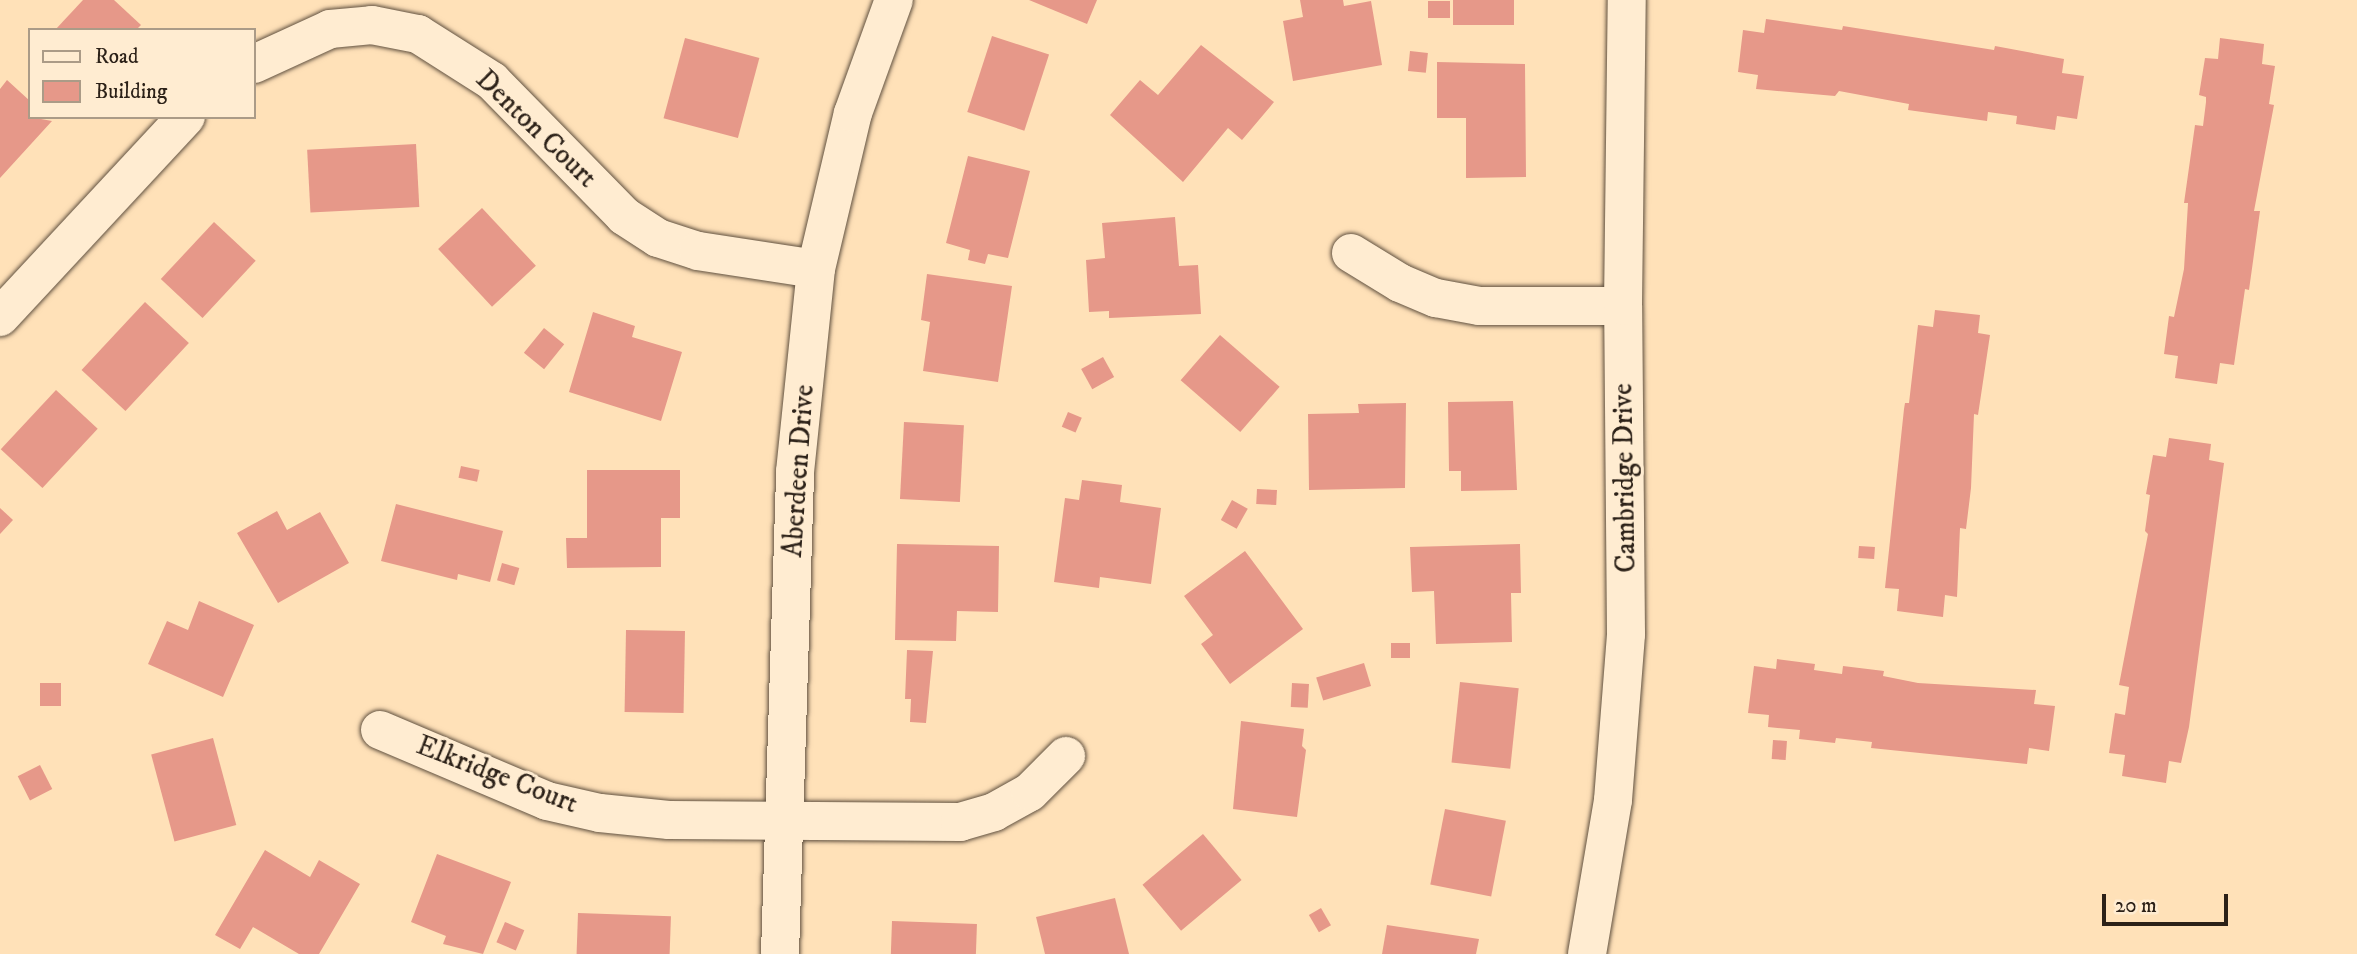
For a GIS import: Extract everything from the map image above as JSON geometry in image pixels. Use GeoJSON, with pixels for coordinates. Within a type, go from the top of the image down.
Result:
{"type":"FeatureCollection","features":[{"type":"Feature","properties":{"kind":"street","name":"Aberdeen Drive"},"geometry":{"type":"LineString","coordinates":[[779,954],[795,472],[816,270],[853,113],[894,0]]}},
{"type":"Feature","properties":{"kind":"street","name":"Cambridge Drive"},"geometry":{"type":"LineString","coordinates":[[1587,954],[1622,720],[1626,634],[1623,306],[1627,0]]}},
{"type":"Feature","properties":{"kind":"street","name":"Denton Court"},"geometry":{"type":"LineString","coordinates":[[256,63],[330,29],[372,25],[418,34],[492,81],[624,216],[658,238],[698,251],[816,270]]}},
{"type":"Feature","properties":{"kind":"street"},"geometry":{"type":"LineString","coordinates":[[0,317],[184,119]]}},
{"type":"Feature","properties":{"kind":"street"},"geometry":{"type":"LineString","coordinates":[[1351,253],[1400,283],[1436,298],[1479,306],[1623,306]]}},
{"type":"Feature","properties":{"kind":"street","name":"Elkridge Court"},"geometry":{"type":"LineString","coordinates":[[380,730],[547,801],[600,813],[784,822],[960,822],[994,812],[1030,792],[1066,756]]}},
{"type":"Feature","properties":{"kind":"building"},"geometry":{"type":"Polygon","coordinates":[[[83,0],[114,0],[141,25],[138,28],[57,28],[83,0]]]}},
{"type":"Feature","properties":{"kind":"building"},"geometry":{"type":"Polygon","coordinates":[[[1029,0],[1097,0],[1087,24],[1029,0]]]}},
{"type":"Feature","properties":{"kind":"building"},"geometry":{"type":"Polygon","coordinates":[[[1300,0],[1343,0],[1344,6],[1371,1],[1382,65],[1293,81],[1283,21],[1303,17],[1300,0]]]}},
{"type":"Feature","properties":{"kind":"building"},"geometry":{"type":"Polygon","coordinates":[[[1453,0],[1514,0],[1514,25],[1453,25],[1453,0]]]}},
{"type":"Feature","properties":{"kind":"building"},"geometry":{"type":"Polygon","coordinates":[[[1428,1],[1450,1],[1450,18],[1428,18],[1428,1]]]}},
{"type":"Feature","properties":{"kind":"building"},"geometry":{"type":"Polygon","coordinates":[[[1766,19],[1842,30],[1843,26],[1994,50],[1995,46],[2064,59],[2062,73],[2084,76],[2077,119],[2057,116],[2055,130],[2016,124],[2017,116],[1988,112],[1987,121],[1908,110],[1909,104],[1839,91],[1835,96],[1756,89],[1758,75],[1738,72],[1743,30],[1764,33],[1766,19]]]}},
{"type":"Feature","properties":{"kind":"building"},"geometry":{"type":"Polygon","coordinates":[[[992,36],[1049,55],[1024,131],[967,112],[992,36]]]}},
{"type":"Feature","properties":{"kind":"building"},"geometry":{"type":"Polygon","coordinates":[[[685,38],[759,58],[738,138],[664,118],[685,38]]]}},
{"type":"Feature","properties":{"kind":"building"},"geometry":{"type":"Polygon","coordinates":[[[2220,38],[2264,44],[2262,64],[2275,66],[2269,104],[2274,105],[2254,211],[2260,211],[2249,290],[2245,289],[2234,365],[2220,363],[2217,384],[2175,378],[2178,356],[2164,354],[2169,316],[2174,317],[2184,269],[2188,203],[2184,203],[2195,125],[2203,126],[2206,97],[2199,95],[2205,58],[2218,59],[2220,38]]]}},
{"type":"Feature","properties":{"kind":"building"},"geometry":{"type":"Polygon","coordinates":[[[1201,45],[1274,102],[1242,140],[1228,128],[1183,182],[1110,115],[1140,80],[1158,95],[1201,45]]]}},
{"type":"Feature","properties":{"kind":"building"},"geometry":{"type":"Polygon","coordinates":[[[1410,51],[1428,53],[1426,73],[1408,71],[1410,51]]]}},
{"type":"Feature","properties":{"kind":"building"},"geometry":{"type":"Polygon","coordinates":[[[1437,62],[1525,64],[1526,177],[1466,178],[1466,118],[1437,118],[1437,62]]]}},
{"type":"Feature","properties":{"kind":"building"},"geometry":{"type":"Polygon","coordinates":[[[7,80],[28,99],[28,119],[52,121],[0,178],[0,89],[7,80]]]}},
{"type":"Feature","properties":{"kind":"building"},"geometry":{"type":"Polygon","coordinates":[[[416,144],[419,207],[310,213],[307,150],[416,144]]]}},
{"type":"Feature","properties":{"kind":"building"},"geometry":{"type":"Polygon","coordinates":[[[968,156],[1030,171],[1008,258],[988,254],[985,264],[968,260],[970,250],[946,243],[968,156]]]}},
{"type":"Feature","properties":{"kind":"building"},"geometry":{"type":"Polygon","coordinates":[[[482,208],[536,266],[492,307],[438,249],[482,208]]]}},
{"type":"Feature","properties":{"kind":"building"},"geometry":{"type":"Polygon","coordinates":[[[1175,217],[1179,266],[1198,265],[1201,314],[1109,318],[1109,311],[1089,312],[1086,260],[1105,258],[1102,223],[1175,217]]]}},
{"type":"Feature","properties":{"kind":"building"},"geometry":{"type":"Polygon","coordinates":[[[214,222],[256,261],[202,318],[161,279],[214,222]]]}},
{"type":"Feature","properties":{"kind":"building"},"geometry":{"type":"Polygon","coordinates":[[[927,274],[1012,286],[998,382],[923,371],[930,322],[921,320],[927,274]]]}},
{"type":"Feature","properties":{"kind":"building"},"geometry":{"type":"Polygon","coordinates":[[[145,302],[189,343],[125,411],[82,370],[145,302]]]}},
{"type":"Feature","properties":{"kind":"building"},"geometry":{"type":"Polygon","coordinates":[[[1935,310],[1980,315],[1978,333],[1990,335],[1978,415],[1974,414],[1971,488],[1966,529],[1960,528],[1957,597],[1945,595],[1943,617],[1897,611],[1899,589],[1885,588],[1904,409],[1905,403],[1909,403],[1918,325],[1933,327],[1935,310]]]}},
{"type":"Feature","properties":{"kind":"building"},"geometry":{"type":"Polygon","coordinates":[[[593,312],[635,326],[632,337],[682,352],[661,421],[569,392],[593,312]]]}},
{"type":"Feature","properties":{"kind":"building"},"geometry":{"type":"Polygon","coordinates":[[[544,328],[564,344],[544,369],[524,353],[544,328]]]}},
{"type":"Feature","properties":{"kind":"building"},"geometry":{"type":"Polygon","coordinates":[[[1220,335],[1280,387],[1240,432],[1181,380],[1220,335]]]}},
{"type":"Feature","properties":{"kind":"building"},"geometry":{"type":"Polygon","coordinates":[[[1103,357],[1114,377],[1092,389],[1081,369],[1103,357]]]}},
{"type":"Feature","properties":{"kind":"building"},"geometry":{"type":"Polygon","coordinates":[[[56,390],[98,429],[42,488],[1,449],[56,390]]]}},
{"type":"Feature","properties":{"kind":"building"},"geometry":{"type":"Polygon","coordinates":[[[1513,401],[1517,490],[1461,491],[1461,471],[1449,471],[1448,402],[1513,401]]]}},
{"type":"Feature","properties":{"kind":"building"},"geometry":{"type":"Polygon","coordinates":[[[1406,403],[1405,488],[1309,490],[1308,414],[1359,413],[1358,404],[1406,403]]]}},
{"type":"Feature","properties":{"kind":"building"},"geometry":{"type":"Polygon","coordinates":[[[1068,412],[1082,418],[1076,433],[1062,427],[1068,412]]]}},
{"type":"Feature","properties":{"kind":"building"},"geometry":{"type":"Polygon","coordinates":[[[904,422],[964,425],[960,502],[900,499],[904,422]]]}},
{"type":"Feature","properties":{"kind":"building"},"geometry":{"type":"Polygon","coordinates":[[[2169,438],[2211,444],[2209,460],[2224,463],[2189,727],[2181,763],[2169,761],[2166,783],[2122,776],[2125,755],[2109,753],[2115,713],[2125,715],[2129,687],[2119,685],[2148,534],[2145,531],[2150,495],[2146,494],[2153,455],[2166,457],[2169,438]]]}},
{"type":"Feature","properties":{"kind":"building"},"geometry":{"type":"Polygon","coordinates":[[[461,466],[480,470],[477,482],[459,478],[461,466]]]}},
{"type":"Feature","properties":{"kind":"building"},"geometry":{"type":"Polygon","coordinates":[[[587,470],[680,470],[680,518],[661,518],[661,567],[567,568],[566,538],[587,538],[587,470]]]}},
{"type":"Feature","properties":{"kind":"building"},"geometry":{"type":"Polygon","coordinates":[[[1082,480],[1122,485],[1120,502],[1161,508],[1151,584],[1100,577],[1099,588],[1054,582],[1065,498],[1079,500],[1082,480]]]}},
{"type":"Feature","properties":{"kind":"building"},"geometry":{"type":"Polygon","coordinates":[[[1257,489],[1277,490],[1276,505],[1256,504],[1257,489]]]}},
{"type":"Feature","properties":{"kind":"building"},"geometry":{"type":"Polygon","coordinates":[[[1232,500],[1248,509],[1237,529],[1221,520],[1232,500]]]}},
{"type":"Feature","properties":{"kind":"building"},"geometry":{"type":"Polygon","coordinates":[[[396,504],[503,531],[490,582],[458,574],[457,580],[381,561],[396,504]]]}},
{"type":"Feature","properties":{"kind":"building"},"geometry":{"type":"Polygon","coordinates":[[[0,508],[13,520],[0,534],[0,508]]]}},
{"type":"Feature","properties":{"kind":"building"},"geometry":{"type":"Polygon","coordinates":[[[277,511],[287,530],[320,512],[349,563],[278,603],[237,533],[277,511]]]}},
{"type":"Feature","properties":{"kind":"building"},"geometry":{"type":"Polygon","coordinates":[[[897,544],[999,546],[998,612],[957,611],[956,641],[895,640],[897,544]]]}},
{"type":"Feature","properties":{"kind":"building"},"geometry":{"type":"Polygon","coordinates":[[[1520,544],[1521,593],[1511,593],[1512,642],[1436,644],[1434,591],[1412,592],[1410,547],[1520,544]]]}},
{"type":"Feature","properties":{"kind":"building"},"geometry":{"type":"Polygon","coordinates":[[[1859,546],[1875,547],[1874,559],[1858,558],[1859,546]]]}},
{"type":"Feature","properties":{"kind":"building"},"geometry":{"type":"Polygon","coordinates":[[[1245,551],[1303,629],[1230,684],[1201,644],[1213,635],[1184,596],[1245,551]]]}},
{"type":"Feature","properties":{"kind":"building"},"geometry":{"type":"Polygon","coordinates":[[[502,563],[519,568],[514,585],[497,580],[502,563]]]}},
{"type":"Feature","properties":{"kind":"building"},"geometry":{"type":"Polygon","coordinates":[[[199,601],[254,625],[223,697],[148,664],[167,621],[188,630],[199,601]]]}},
{"type":"Feature","properties":{"kind":"building"},"geometry":{"type":"Polygon","coordinates":[[[626,630],[685,631],[684,713],[625,712],[626,630]]]}},
{"type":"Feature","properties":{"kind":"building"},"geometry":{"type":"Polygon","coordinates":[[[1391,643],[1410,643],[1410,658],[1391,658],[1391,643]]]}},
{"type":"Feature","properties":{"kind":"building"},"geometry":{"type":"Polygon","coordinates":[[[907,650],[933,651],[926,723],[910,722],[911,699],[905,699],[907,650]]]}},
{"type":"Feature","properties":{"kind":"building"},"geometry":{"type":"Polygon","coordinates":[[[1777,659],[1815,664],[1814,670],[1842,674],[1843,666],[1884,671],[1883,676],[1918,683],[2036,690],[2034,704],[2055,706],[2049,751],[2029,748],[2027,764],[1871,748],[1872,742],[1836,738],[1835,743],[1799,739],[1800,730],[1768,727],[1769,715],[1748,713],[1754,666],[1776,669],[1777,659]]]}},
{"type":"Feature","properties":{"kind":"building"},"geometry":{"type":"Polygon","coordinates":[[[1364,663],[1371,686],[1323,701],[1316,678],[1364,663]]]}},
{"type":"Feature","properties":{"kind":"building"},"geometry":{"type":"Polygon","coordinates":[[[1460,682],[1519,688],[1510,769],[1452,763],[1460,682]]]}},
{"type":"Feature","properties":{"kind":"building"},"geometry":{"type":"Polygon","coordinates":[[[40,683],[61,683],[61,706],[40,706],[40,683]]]}},
{"type":"Feature","properties":{"kind":"building"},"geometry":{"type":"Polygon","coordinates":[[[1292,683],[1309,684],[1308,708],[1291,707],[1292,683]]]}},
{"type":"Feature","properties":{"kind":"building"},"geometry":{"type":"Polygon","coordinates":[[[1241,721],[1304,729],[1302,746],[1306,750],[1297,817],[1233,809],[1241,721]]]}},
{"type":"Feature","properties":{"kind":"building"},"geometry":{"type":"Polygon","coordinates":[[[213,738],[236,825],[174,841],[151,755],[213,738]]]}},
{"type":"Feature","properties":{"kind":"building"},"geometry":{"type":"Polygon","coordinates":[[[1773,740],[1787,741],[1786,760],[1772,759],[1773,740]]]}},
{"type":"Feature","properties":{"kind":"building"},"geometry":{"type":"Polygon","coordinates":[[[40,765],[52,789],[30,800],[18,776],[40,765]]]}},
{"type":"Feature","properties":{"kind":"building"},"geometry":{"type":"Polygon","coordinates":[[[1445,809],[1506,821],[1491,896],[1430,885],[1445,809]]]}},
{"type":"Feature","properties":{"kind":"building"},"geometry":{"type":"Polygon","coordinates":[[[1203,834],[1242,880],[1181,931],[1142,885],[1203,834]]]}},
{"type":"Feature","properties":{"kind":"building"},"geometry":{"type":"Polygon","coordinates":[[[265,850],[310,877],[319,860],[360,884],[319,954],[299,954],[253,927],[240,949],[215,935],[265,850]]]}},
{"type":"Feature","properties":{"kind":"building"},"geometry":{"type":"Polygon","coordinates":[[[437,854],[511,882],[483,954],[443,944],[446,936],[411,922],[437,854]]]}},
{"type":"Feature","properties":{"kind":"building"},"geometry":{"type":"Polygon","coordinates":[[[1115,898],[1129,954],[1045,954],[1036,917],[1115,898]]]}},
{"type":"Feature","properties":{"kind":"building"},"geometry":{"type":"Polygon","coordinates":[[[1321,908],[1331,925],[1319,932],[1309,915],[1321,908]]]}},
{"type":"Feature","properties":{"kind":"building"},"geometry":{"type":"Polygon","coordinates":[[[578,913],[671,916],[670,954],[577,954],[578,913]]]}},
{"type":"Feature","properties":{"kind":"building"},"geometry":{"type":"Polygon","coordinates":[[[892,921],[977,924],[976,954],[891,954],[892,921]]]}},
{"type":"Feature","properties":{"kind":"building"},"geometry":{"type":"Polygon","coordinates":[[[505,922],[524,930],[516,950],[496,942],[505,922]]]}},
{"type":"Feature","properties":{"kind":"building"},"geometry":{"type":"Polygon","coordinates":[[[1387,925],[1479,939],[1476,954],[1382,954],[1387,925]]]}}]}
